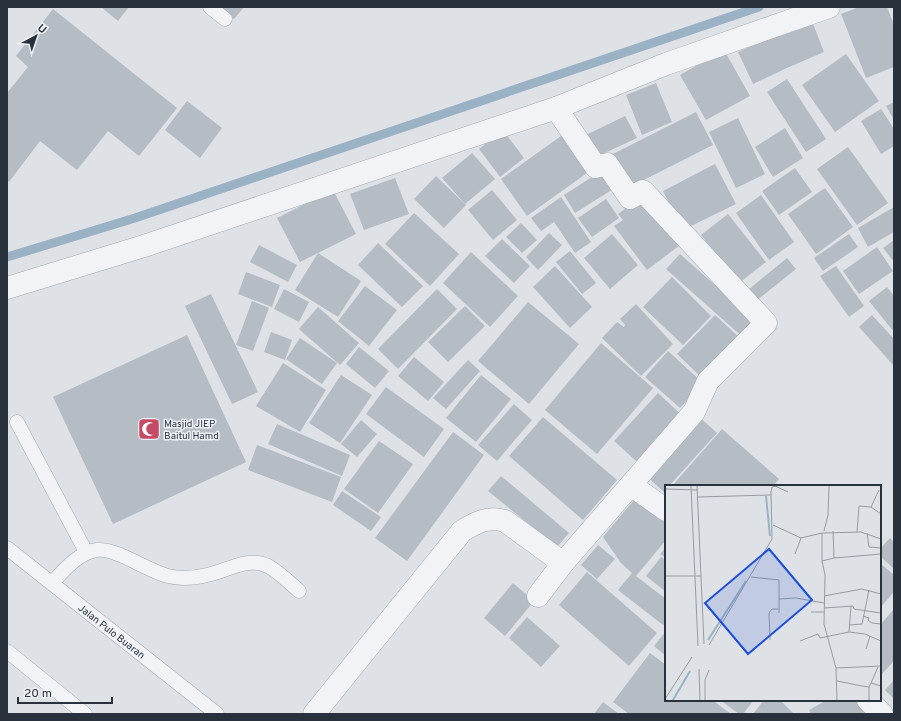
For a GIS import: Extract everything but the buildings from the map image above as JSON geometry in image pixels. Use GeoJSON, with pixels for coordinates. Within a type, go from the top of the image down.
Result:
{"type":"FeatureCollection","features":[{"type":"Feature","properties":{"kind":"street"},"geometry":{"type":"LineString","coordinates":[[7,288],[144,246],[556,108],[666,64],[829,7]]}},
{"type":"Feature","properties":{"kind":"street"},"geometry":{"type":"LineString","coordinates":[[538,596],[563,563],[694,412],[708,381],[766,323],[643,191],[630,198],[607,164],[596,167],[556,108]]}},
{"type":"Feature","properties":{"kind":"street"},"geometry":{"type":"LineString","coordinates":[[631,485],[665,509]]}},
{"type":"Feature","properties":{"kind":"street"},"geometry":{"type":"LineString","coordinates":[[314,714],[462,531],[476,522],[495,518],[505,521],[563,563]]}},
{"type":"Feature","properties":{"kind":"street"},"geometry":{"type":"LineString","coordinates":[[869,701],[882,714]]}},
{"type":"Feature","properties":{"kind":"lane"},"geometry":{"type":"LineString","coordinates":[[210,7],[225,19]]}},
{"type":"Feature","properties":{"kind":"lane"},"geometry":{"type":"LineString","coordinates":[[17,422],[86,552]]}},
{"type":"Feature","properties":{"kind":"lane","name":"Jalan Pulo Buaran"},"geometry":{"type":"LineString","coordinates":[[7,548],[210,712]]}},
{"type":"Feature","properties":{"kind":"lane"},"geometry":{"type":"LineString","coordinates":[[52,583],[86,552],[99,549],[117,553],[145,567],[168,576],[188,578],[208,575],[246,563],[257,563],[267,566],[279,573],[299,591]]}},
{"type":"Feature","properties":{"kind":"lane"},"geometry":{"type":"LineString","coordinates":[[7,651],[85,714]]}},
{"type":"Feature","properties":{"kind":"waterway"},"geometry":{"type":"LineString","coordinates":[[7,257],[135,218],[759,7]]}},
{"type":"Feature","properties":{"kind":"place","name":"Masjid JIEP Baitul Hamd"},"geometry":{"type":"Point","coordinates":[149,429]}}]}
